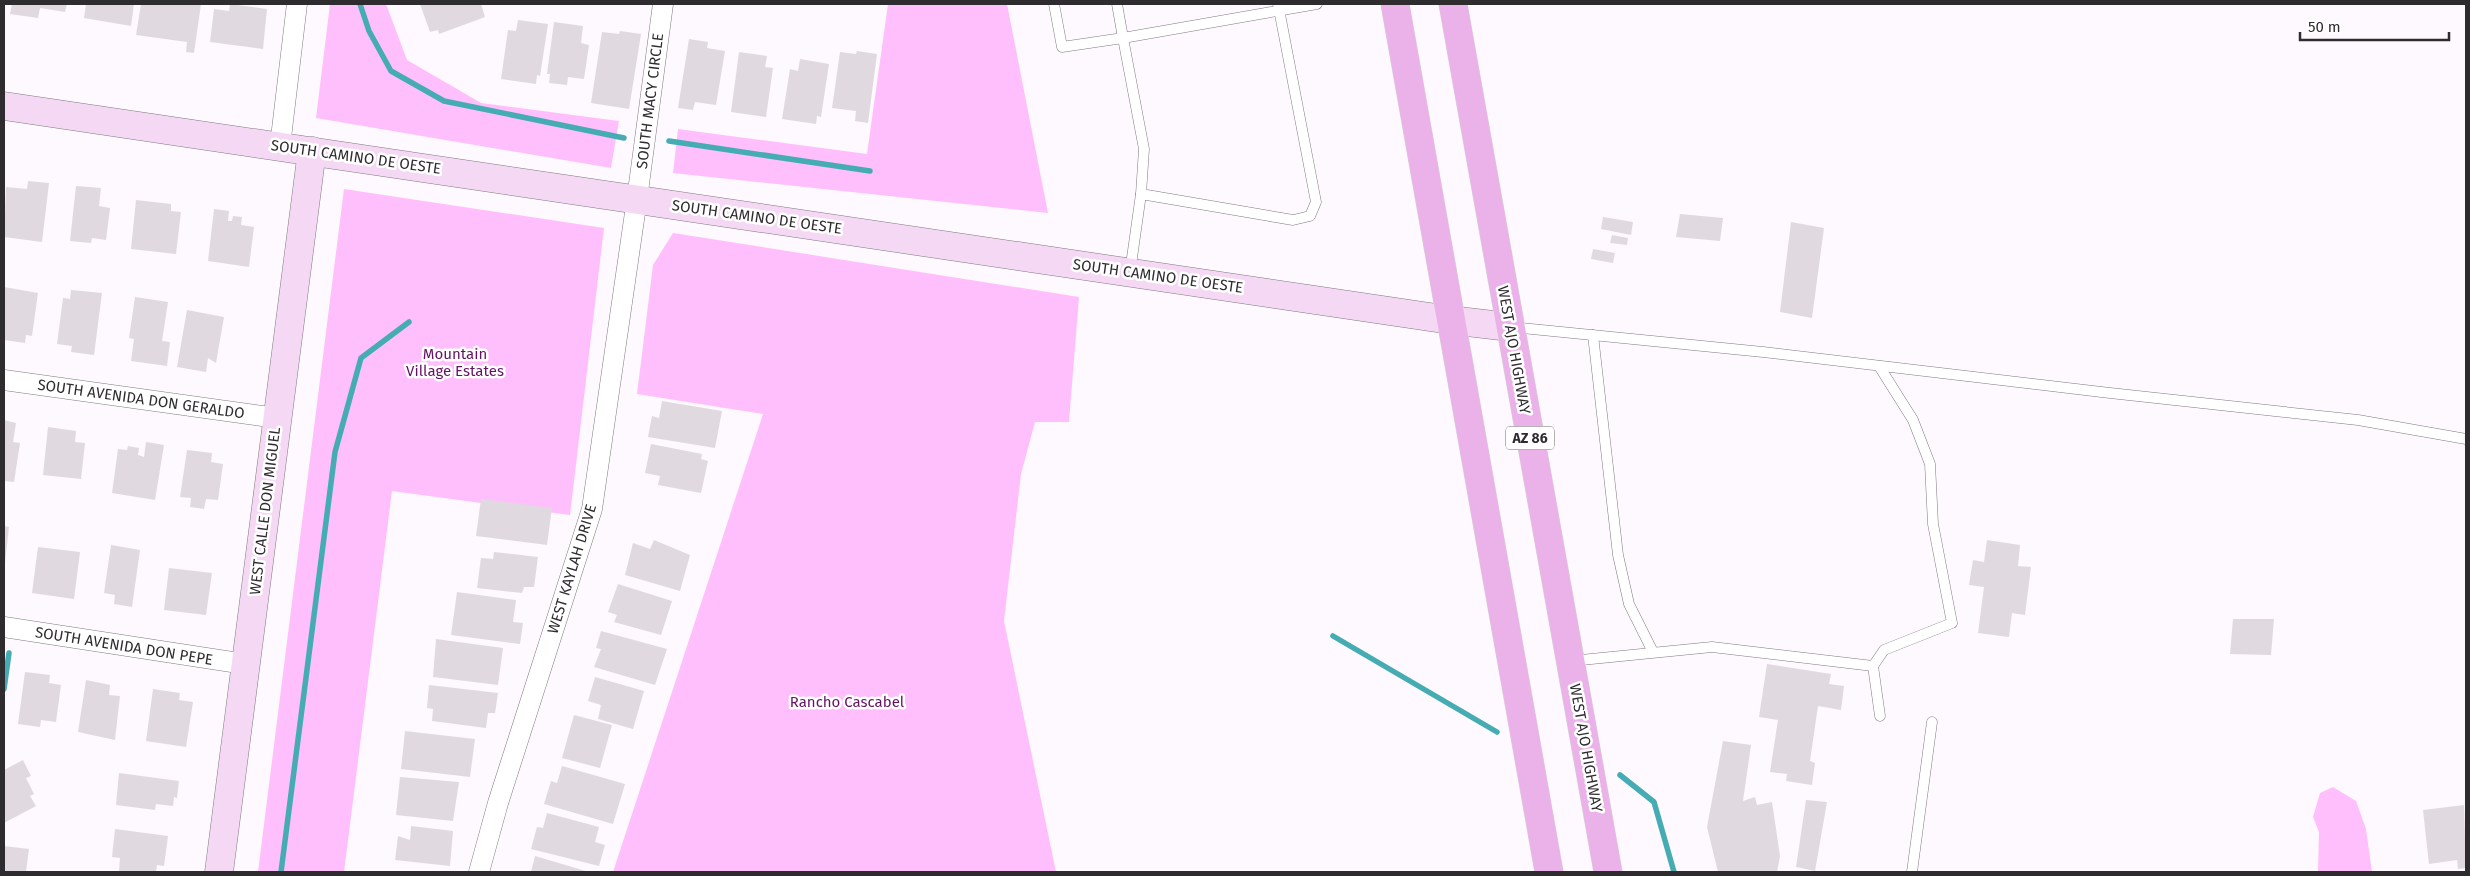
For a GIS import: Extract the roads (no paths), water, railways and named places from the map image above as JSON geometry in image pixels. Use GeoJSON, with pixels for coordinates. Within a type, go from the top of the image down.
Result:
{"type":"FeatureCollection","features":[{"type":"Feature","properties":{"kind":"main road"},"geometry":{"type":"LineString","coordinates":[[1395,4],[1549,872]]}},
{"type":"Feature","properties":{"kind":"main road","name":"WEST AJO HIGHWAY"},"geometry":{"type":"LineString","coordinates":[[1454,4],[1608,872]]}},
{"type":"Feature","properties":{"kind":"street"},"geometry":{"type":"LineString","coordinates":[[280,146],[297,4]]}},
{"type":"Feature","properties":{"kind":"street","name":"SOUTH MACY CIRCLE"},"geometry":{"type":"LineString","coordinates":[[637,199],[663,4]]}},
{"type":"Feature","properties":{"kind":"street","name":"SOUTH CAMINO DE OESTE"},"geometry":{"type":"LineString","coordinates":[[4,106],[1450,320],[1510,327]]}},
{"type":"Feature","properties":{"kind":"street","name":"WEST CALLE DON MIGUEL"},"geometry":{"type":"LineString","coordinates":[[219,872],[312,151]]}},
{"type":"Feature","properties":{"kind":"street","name":"WEST KAYLAH DRIVE"},"geometry":{"type":"LineString","coordinates":[[479,872],[498,803],[592,509],[637,199]]}},
{"type":"Feature","properties":{"kind":"street","name":"SOUTH AVENIDA DON GERALDO"},"geometry":{"type":"LineString","coordinates":[[4,380],[277,418]]}},
{"type":"Feature","properties":{"kind":"street","name":"SOUTH AVENIDA DON PEPE"},"geometry":{"type":"LineString","coordinates":[[4,628],[245,664]]}},
{"type":"Feature","properties":{"kind":"lane"},"geometry":{"type":"LineString","coordinates":[[1054,4],[1062,46],[1123,38],[1279,7],[1316,4]]}},
{"type":"Feature","properties":{"kind":"lane"},"geometry":{"type":"LineString","coordinates":[[1117,4],[1144,149],[1141,194],[1130,272]]}},
{"type":"Feature","properties":{"kind":"lane"},"geometry":{"type":"LineString","coordinates":[[1141,194],[1293,220],[1310,216],[1316,202],[1279,7]]}},
{"type":"Feature","properties":{"kind":"lane"},"geometry":{"type":"LineString","coordinates":[[1510,327],[1880,366],[2358,420],[2466,439]]}},
{"type":"Feature","properties":{"kind":"lane"},"geometry":{"type":"LineString","coordinates":[[1593,335],[1618,555],[1629,604],[1653,652]]}},
{"type":"Feature","properties":{"kind":"lane"},"geometry":{"type":"LineString","coordinates":[[1880,366],[1913,420],[1930,464],[1933,524],[1952,623],[1884,650],[1873,666],[1880,716]]}},
{"type":"Feature","properties":{"kind":"lane"},"geometry":{"type":"LineString","coordinates":[[1570,661],[1712,647],[1873,666]]}},
{"type":"Feature","properties":{"kind":"lane"},"geometry":{"type":"LineString","coordinates":[[1912,872],[1932,722]]}},
{"type":"Feature","properties":{"kind":"waterway"},"geometry":{"type":"LineString","coordinates":[[360,4],[369,31],[391,71],[444,101],[624,138]]}},
{"type":"Feature","properties":{"kind":"waterway"},"geometry":{"type":"LineString","coordinates":[[669,141],[870,171]]}},
{"type":"Feature","properties":{"kind":"waterway"},"geometry":{"type":"LineString","coordinates":[[281,872],[335,452],[361,358],[409,322]]}},
{"type":"Feature","properties":{"kind":"waterway"},"geometry":{"type":"LineString","coordinates":[[1333,636],[1497,732]]}},
{"type":"Feature","properties":{"kind":"waterway"},"geometry":{"type":"LineString","coordinates":[[4,689],[9,653]]}},
{"type":"Feature","properties":{"kind":"waterway"},"geometry":{"type":"LineString","coordinates":[[1620,775],[1654,802],[1674,872]]}},
{"type":"Feature","properties":{"kind":"park label","name":"Mountain Village Estates"},"geometry":{"type":"Point","coordinates":[455,362]}},
{"type":"Feature","properties":{"kind":"park label","name":"Rancho Cascabel"},"geometry":{"type":"Point","coordinates":[847,702]}}]}
